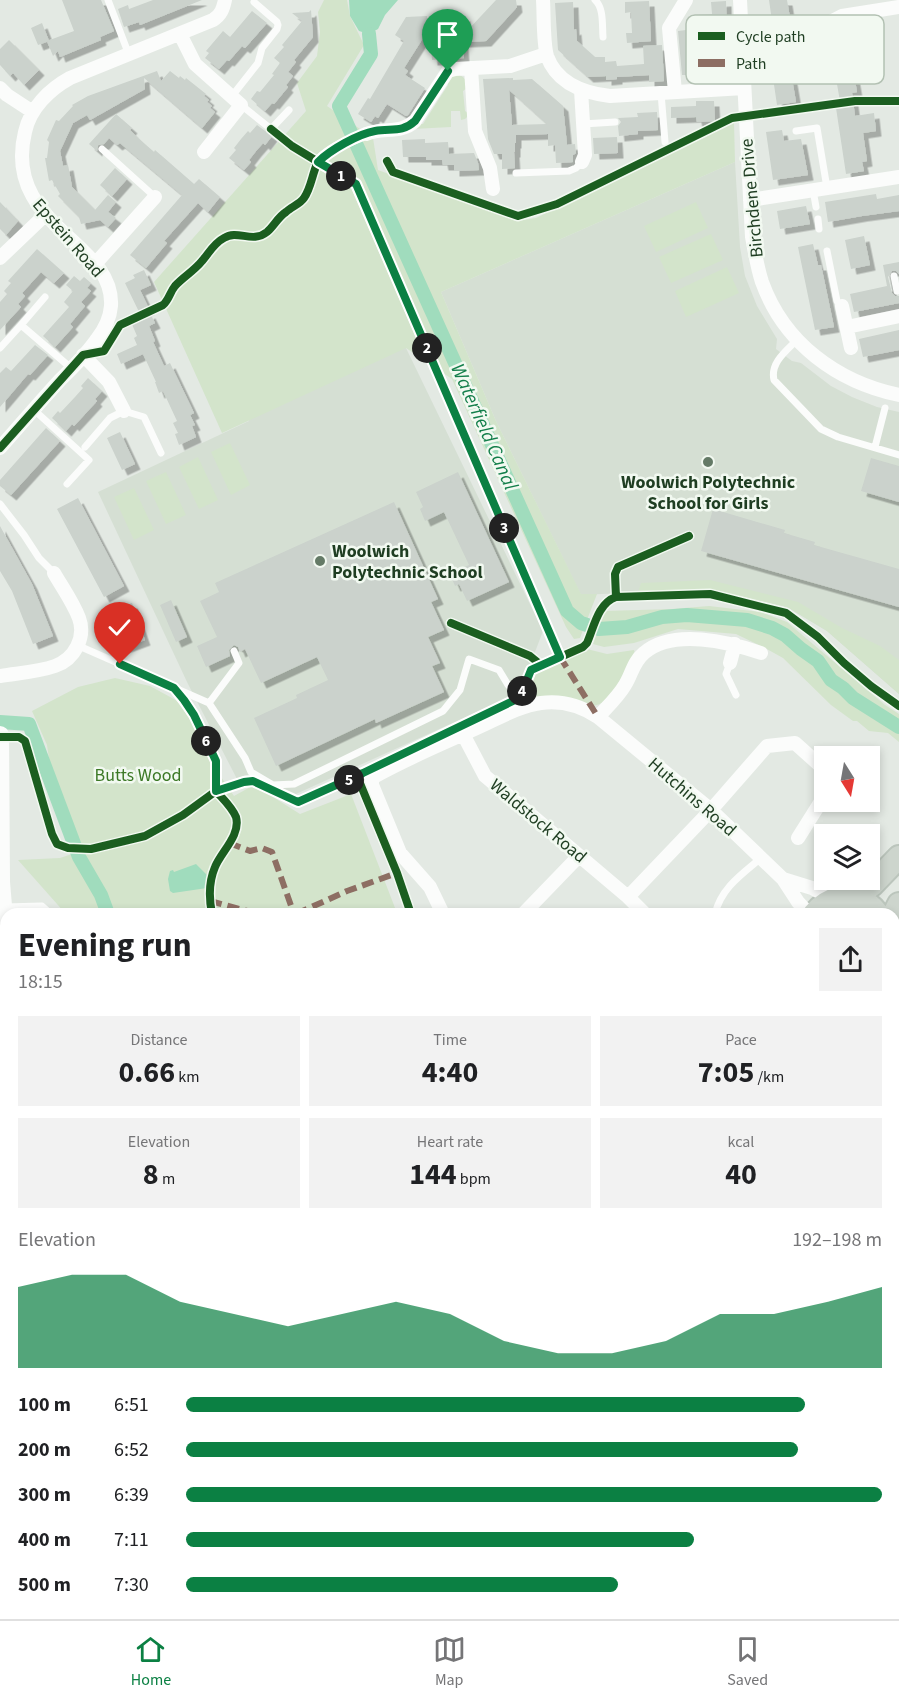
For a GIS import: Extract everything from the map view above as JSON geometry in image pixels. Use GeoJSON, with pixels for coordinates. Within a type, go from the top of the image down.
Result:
{"type":"FeatureCollection","features":[{"type":"Feature","properties":{"kind":"main road"},"geometry":{"type":"LineString","coordinates":[[819,908],[872,885],[899,857]]}},
{"type":"Feature","properties":{"kind":"main road"},"geometry":{"type":"LineString","coordinates":[[843,898],[867,902],[872,908]]}},
{"type":"Feature","properties":{"kind":"street","name":"Epstein Road"},"geometry":{"type":"LineString","coordinates":[[0,448],[96,341],[103,330],[111,307],[110,294],[105,280],[95,264],[45,216],[28,189],[21,155],[22,141],[33,112],[44,97],[70,78],[213,20],[219,16],[225,0]]}},
{"type":"Feature","properties":{"kind":"street"},"geometry":{"type":"LineString","coordinates":[[543,0],[546,54],[553,70],[563,80],[581,90],[610,96],[744,88]]}},
{"type":"Feature","properties":{"kind":"street"},"geometry":{"type":"LineString","coordinates":[[668,92],[669,28],[686,0]]}},
{"type":"Feature","properties":{"kind":"street","name":"Birchdene Drive"},"geometry":{"type":"LineString","coordinates":[[740,0],[741,15]]}},
{"type":"Feature","properties":{"kind":"street"},"geometry":{"type":"LineString","coordinates":[[848,15],[899,7]]}},
{"type":"Feature","properties":{"kind":"street"},"geometry":{"type":"LineString","coordinates":[[180,34],[195,64],[236,101],[204,152]]}},
{"type":"Feature","properties":{"kind":"street"},"geometry":{"type":"LineString","coordinates":[[366,134],[373,131],[409,127],[448,71],[510,66],[546,54]]}},
{"type":"Feature","properties":{"kind":"street"},"geometry":{"type":"LineString","coordinates":[[471,68],[475,131],[490,168],[493,189]]}},
{"type":"Feature","properties":{"kind":"street","name":"Birchdene Drive"},"geometry":{"type":"LineString","coordinates":[[744,84],[752,237],[756,261],[770,302],[797,340],[816,358],[842,376],[873,389],[899,395]]}},
{"type":"Feature","properties":{"kind":"street"},"geometry":{"type":"LineString","coordinates":[[0,88],[7,96],[33,112]]}},
{"type":"Feature","properties":{"kind":"street"},"geometry":{"type":"LineString","coordinates":[[581,90],[585,155],[582,162]]}},
{"type":"Feature","properties":{"kind":"street"},"geometry":{"type":"LineString","coordinates":[[750,200],[899,177]]}},
{"type":"Feature","properties":{"kind":"street"},"geometry":{"type":"LineString","coordinates":[[95,264],[156,197]]}},
{"type":"Feature","properties":{"kind":"street"},"geometry":{"type":"LineString","coordinates":[[0,258],[45,216]]}},
{"type":"Feature","properties":{"kind":"street"},"geometry":{"type":"LineString","coordinates":[[842,306],[851,348]]}},
{"type":"Feature","properties":{"kind":"street"},"geometry":{"type":"LineString","coordinates":[[847,327],[899,316]]}},
{"type":"Feature","properties":{"kind":"street"},"geometry":{"type":"LineString","coordinates":[[83,355],[110,382],[124,411]]}},
{"type":"Feature","properties":{"kind":"street"},"geometry":{"type":"LineString","coordinates":[[0,676],[56,666],[66,660],[79,646],[81,632],[79,619],[54,573]]}},
{"type":"Feature","properties":{"kind":"street"},"geometry":{"type":"LineString","coordinates":[[598,717],[624,688],[635,663],[655,646],[685,640],[714,640],[761,652]]}},
{"type":"Feature","properties":{"kind":"street"},"geometry":{"type":"LineString","coordinates":[[730,663],[735,644]]}},
{"type":"Feature","properties":{"kind":"street","name":"Hutchins Road"},"geometry":{"type":"LineString","coordinates":[[440,908],[430,887],[400,853],[372,785],[372,778],[463,734],[527,706],[542,703],[578,707],[598,717],[711,810],[783,879],[804,908]]}},
{"type":"Feature","properties":{"kind":"street","name":"Waldstock Road"},"geometry":{"type":"LineString","coordinates":[[463,734],[485,776],[639,908]]}},
{"type":"Feature","properties":{"kind":"street"},"geometry":{"type":"LineString","coordinates":[[0,735],[2,907]]}},
{"type":"Feature","properties":{"kind":"street"},"geometry":{"type":"LineString","coordinates":[[628,897],[711,810],[767,746],[795,743],[814,760]]}},
{"type":"Feature","properties":{"kind":"street"},"geometry":{"type":"LineString","coordinates":[[798,838],[814,812]]}},
{"type":"Feature","properties":{"kind":"street"},"geometry":{"type":"LineString","coordinates":[[529,908],[579,856]]}},
{"type":"Feature","properties":{"kind":"street","name":"Hutchins Road"},"geometry":{"type":"LineString","coordinates":[[783,879],[843,898]]}},
{"type":"Feature","properties":{"kind":"lane"},"geometry":{"type":"LineString","coordinates":[[108,0],[129,55]]}},
{"type":"Feature","properties":{"kind":"lane"},"geometry":{"type":"LineString","coordinates":[[595,0],[601,9],[603,37]]}},
{"type":"Feature","properties":{"kind":"lane"},"geometry":{"type":"LineString","coordinates":[[254,2],[278,25],[262,48],[260,59],[236,101],[271,129],[289,110]]}},
{"type":"Feature","properties":{"kind":"lane"},"geometry":{"type":"LineString","coordinates":[[665,142],[668,92]]}},
{"type":"Feature","properties":{"kind":"lane"},"geometry":{"type":"LineString","coordinates":[[583,124],[615,122]]}},
{"type":"Feature","properties":{"kind":"lane"},"geometry":{"type":"LineString","coordinates":[[796,131],[817,128],[820,189],[816,207]]}},
{"type":"Feature","properties":{"kind":"lane"},"geometry":{"type":"LineString","coordinates":[[102,149],[156,197]]}},
{"type":"Feature","properties":{"kind":"lane"},"geometry":{"type":"LineString","coordinates":[[516,173],[569,171],[582,162]]}},
{"type":"Feature","properties":{"kind":"lane"},"geometry":{"type":"LineString","coordinates":[[818,219],[819,229]]}},
{"type":"Feature","properties":{"kind":"lane"},"geometry":{"type":"LineString","coordinates":[[827,251],[837,301],[842,306]]}},
{"type":"Feature","properties":{"kind":"lane"},"geometry":{"type":"LineString","coordinates":[[894,276],[897,291]]}},
{"type":"Feature","properties":{"kind":"lane"},"geometry":{"type":"LineString","coordinates":[[0,348],[45,297]]}},
{"type":"Feature","properties":{"kind":"lane"},"geometry":{"type":"LineString","coordinates":[[21,325],[71,368]]}},
{"type":"Feature","properties":{"kind":"lane"},"geometry":{"type":"LineString","coordinates":[[797,340],[776,363],[774,380],[820,429],[838,437],[899,455]]}},
{"type":"Feature","properties":{"kind":"lane"},"geometry":{"type":"LineString","coordinates":[[875,447],[885,408]]}},
{"type":"Feature","properties":{"kind":"lane"},"geometry":{"type":"LineString","coordinates":[[33,410],[88,460],[67,484]]}},
{"type":"Feature","properties":{"kind":"lane"},"geometry":{"type":"LineString","coordinates":[[85,447],[110,418],[124,411],[144,417],[161,453]]}},
{"type":"Feature","properties":{"kind":"lane"},"geometry":{"type":"LineString","coordinates":[[0,504],[39,558],[54,573]]}},
{"type":"Feature","properties":{"kind":"lane"},"geometry":{"type":"LineString","coordinates":[[79,646],[209,703],[245,758],[251,772],[273,786],[294,784],[443,711],[460,690],[469,659],[499,670],[508,685],[527,706]]}},
{"type":"Feature","properties":{"kind":"lane"},"geometry":{"type":"LineString","coordinates":[[209,703],[239,663],[234,651]]}},
{"type":"Feature","properties":{"kind":"lane"},"geometry":{"type":"LineString","coordinates":[[730,663],[726,674],[736,695]]}},
{"type":"Feature","properties":{"kind":"lane"},"geometry":{"type":"LineString","coordinates":[[716,908],[727,888],[761,858]]}},
{"type":"Feature","properties":{"kind":"lane"},"geometry":{"type":"LineString","coordinates":[[2,907],[42,906],[44,908]]}},
{"type":"Feature","properties":{"kind":"shaded area"},"geometry":{"type":"Polygon","coordinates":[[[349,0],[398,0],[385,15],[378,29],[369,34],[359,31],[350,16],[349,0]]]}},
{"type":"Feature","properties":{"kind":"shaded area","name":"Woolwich Polytechnic School for Girls"},"geometry":{"type":"Polygon","coordinates":[[[735,162],[740,247],[745,276],[757,306],[777,339],[776,349],[792,361],[801,363],[831,386],[852,397],[877,407],[899,412],[899,694],[827,631],[787,607],[709,589],[581,595],[496,421],[441,292],[735,162]]]}},
{"type":"Feature","properties":{"kind":"shaded area","name":"Woolwich Polytechnic School"},"geometry":{"type":"Polygon","coordinates":[[[197,307],[406,348],[543,631],[524,681],[512,696],[296,794],[253,775],[245,775],[237,779],[188,684],[98,492],[249,421],[197,307]]]}},
{"type":"Feature","properties":{"kind":"shaded area"},"geometry":{"type":"Polygon","coordinates":[[[196,864],[209,877],[207,888],[173,893],[170,891],[168,879],[170,871],[174,872],[196,864]]]}},
{"type":"Feature","properties":{"kind":"green space"},"geometry":{"type":"Polygon","coordinates":[[[324,0],[347,0],[350,16],[364,45],[327,106],[373,138],[378,170],[516,221],[536,218],[734,122],[735,162],[441,292],[496,421],[581,594],[597,594],[580,638],[574,639],[566,627],[452,379],[406,348],[222,433],[154,282],[306,111],[297,83],[317,56],[320,32],[318,12],[324,0]]]}},
{"type":"Feature","properties":{"kind":"green space"},"geometry":{"type":"Polygon","coordinates":[[[456,74],[463,77],[466,83],[467,88],[463,91],[465,111],[468,116],[461,120],[460,111],[451,111],[451,127],[413,129],[423,124],[448,85],[446,80],[456,74]]]}},
{"type":"Feature","properties":{"kind":"green space"},"geometry":{"type":"Polygon","coordinates":[[[696,202],[708,228],[656,252],[644,226],[696,202]]]}},
{"type":"Feature","properties":{"kind":"green space"},"geometry":{"type":"Polygon","coordinates":[[[711,234],[723,260],[671,283],[659,257],[711,234]]]}},
{"type":"Feature","properties":{"kind":"green space"},"geometry":{"type":"Polygon","coordinates":[[[727,267],[739,293],[686,317],[675,291],[727,267]]]}},
{"type":"Feature","properties":{"kind":"green space"},"geometry":{"type":"Polygon","coordinates":[[[230,443],[250,485],[231,495],[211,452],[230,443]]]}},
{"type":"Feature","properties":{"kind":"green space"},"geometry":{"type":"Polygon","coordinates":[[[198,457],[218,500],[199,509],[179,467],[198,457]]]}},
{"type":"Feature","properties":{"kind":"green space"},"geometry":{"type":"Polygon","coordinates":[[[166,472],[186,515],[166,524],[146,481],[166,472]]]}},
{"type":"Feature","properties":{"kind":"green space"},"geometry":{"type":"Polygon","coordinates":[[[134,488],[154,530],[134,540],[114,497],[134,488]]]}},
{"type":"Feature","properties":{"kind":"green space"},"geometry":{"type":"Polygon","coordinates":[[[710,580],[798,602],[842,628],[880,646],[899,660],[899,694],[827,631],[787,607],[709,589],[638,592],[641,583],[710,580]]]}},
{"type":"Feature","properties":{"kind":"green space"},"geometry":{"type":"Polygon","coordinates":[[[709,606],[761,612],[787,622],[885,705],[899,714],[899,742],[888,733],[869,731],[857,721],[853,721],[831,705],[783,658],[736,634],[678,629],[634,643],[604,647],[593,644],[605,611],[709,606]]]}},
{"type":"Feature","properties":{"kind":"green space"},"geometry":{"type":"Polygon","coordinates":[[[587,649],[607,654],[634,650],[635,654],[623,678],[605,701],[590,706],[525,695],[534,673],[587,649]]]}},
{"type":"Feature","properties":{"kind":"green space","name":"Butts Wood"},"geometry":{"type":"Polygon","coordinates":[[[115,678],[150,686],[183,704],[204,729],[219,774],[234,796],[254,785],[300,814],[351,794],[395,908],[61,908],[18,860],[60,858],[84,850],[76,836],[64,798],[51,772],[47,745],[32,711],[78,687],[115,678]]]}},
{"type":"Feature","properties":{"kind":"building"},"geometry":{"type":"Polygon","coordinates":[[[62,0],[101,0],[114,31],[100,37],[101,40],[60,57],[58,51],[53,56],[47,41],[74,31],[62,0]]]}},
{"type":"Feature","properties":{"kind":"building"},"geometry":{"type":"Polygon","coordinates":[[[153,0],[202,0],[140,25],[139,22],[124,27],[118,9],[128,5],[129,9],[153,0]]]}},
{"type":"Feature","properties":{"kind":"building"},"geometry":{"type":"Polygon","coordinates":[[[496,0],[516,0],[517,7],[486,41],[463,42],[464,58],[432,60],[430,27],[404,68],[408,71],[405,75],[425,88],[408,115],[406,116],[387,104],[378,118],[375,116],[371,122],[358,114],[368,98],[370,99],[404,41],[395,35],[406,17],[465,16],[466,32],[496,0]]]}},
{"type":"Feature","properties":{"kind":"building"},"geometry":{"type":"Polygon","coordinates":[[[769,0],[787,0],[790,15],[771,15],[769,0]]]}},
{"type":"Feature","properties":{"kind":"building"},"geometry":{"type":"Polygon","coordinates":[[[649,1],[651,41],[627,43],[626,33],[632,33],[631,12],[625,13],[625,2],[649,1]]]}},
{"type":"Feature","properties":{"kind":"building"},"geometry":{"type":"Polygon","coordinates":[[[726,1],[726,15],[694,15],[712,14],[711,2],[726,1]]]}},
{"type":"Feature","properties":{"kind":"building"},"geometry":{"type":"Polygon","coordinates":[[[573,2],[574,30],[576,29],[577,41],[595,57],[605,57],[605,62],[616,61],[617,66],[644,64],[643,46],[662,45],[664,81],[649,82],[649,75],[606,80],[606,76],[588,77],[558,50],[555,3],[573,2]]]}},
{"type":"Feature","properties":{"kind":"building"},"geometry":{"type":"Polygon","coordinates":[[[311,10],[313,37],[294,60],[296,62],[288,72],[293,76],[286,85],[288,87],[265,111],[251,99],[274,75],[272,74],[280,63],[274,58],[302,21],[292,13],[311,10]]]}},
{"type":"Feature","properties":{"kind":"building"},"geometry":{"type":"Polygon","coordinates":[[[252,11],[267,23],[245,48],[242,46],[219,69],[205,58],[209,53],[206,51],[223,31],[230,37],[252,11]]]}},
{"type":"Feature","properties":{"kind":"building"},"geometry":{"type":"Polygon","coordinates":[[[42,23],[49,41],[38,45],[31,28],[42,23]]]}},
{"type":"Feature","properties":{"kind":"building"},"geometry":{"type":"Polygon","coordinates":[[[686,30],[686,75],[682,75],[678,31],[686,30]]]}},
{"type":"Feature","properties":{"kind":"building"},"geometry":{"type":"Polygon","coordinates":[[[9,40],[39,70],[24,85],[13,73],[10,76],[0,65],[0,49],[9,40]]]}},
{"type":"Feature","properties":{"kind":"building"},"geometry":{"type":"Polygon","coordinates":[[[157,71],[161,81],[170,71],[179,78],[180,76],[185,80],[186,78],[206,94],[204,96],[209,100],[207,102],[212,106],[210,108],[215,112],[202,128],[144,78],[145,89],[90,120],[87,115],[73,123],[60,151],[63,166],[68,165],[72,187],[95,210],[108,195],[116,202],[108,212],[116,218],[108,227],[100,220],[81,224],[79,217],[58,196],[60,194],[52,180],[49,181],[45,158],[47,158],[49,142],[47,140],[56,120],[59,121],[72,105],[88,96],[157,71]]]}},
{"type":"Feature","properties":{"kind":"building"},"geometry":{"type":"Polygon","coordinates":[[[483,79],[532,79],[563,106],[567,145],[575,144],[576,153],[573,155],[573,162],[556,163],[555,145],[548,146],[548,134],[516,135],[515,168],[502,169],[502,154],[494,154],[488,139],[483,79]],[[509,90],[512,125],[547,124],[509,90]]]}},
{"type":"Feature","properties":{"kind":"building"},"geometry":{"type":"Polygon","coordinates":[[[774,84],[793,84],[796,102],[777,105],[774,84]]]}},
{"type":"Feature","properties":{"kind":"building"},"geometry":{"type":"Polygon","coordinates":[[[837,84],[856,84],[857,92],[852,93],[855,116],[874,113],[876,131],[863,133],[867,161],[862,162],[864,171],[846,174],[836,108],[841,107],[837,84]]]}},
{"type":"Feature","properties":{"kind":"building"},"geometry":{"type":"Polygon","coordinates":[[[696,101],[714,101],[715,121],[697,122],[696,117],[671,118],[671,107],[696,106],[696,101]]]}},
{"type":"Feature","properties":{"kind":"building"},"geometry":{"type":"Polygon","coordinates":[[[657,112],[658,130],[638,131],[638,134],[619,136],[618,126],[621,122],[618,118],[638,117],[637,113],[657,112]]]}},
{"type":"Feature","properties":{"kind":"building"},"geometry":{"type":"Polygon","coordinates":[[[116,114],[132,128],[130,130],[138,138],[194,184],[199,179],[220,197],[208,212],[198,203],[164,241],[167,243],[146,268],[130,255],[182,195],[120,143],[117,145],[109,138],[104,144],[98,145],[97,151],[89,144],[116,114]]]}},
{"type":"Feature","properties":{"kind":"building"},"geometry":{"type":"Polygon","coordinates":[[[257,125],[272,136],[256,151],[244,170],[229,158],[241,139],[257,125]]]}},
{"type":"Feature","properties":{"kind":"building"},"geometry":{"type":"Polygon","coordinates":[[[782,130],[784,141],[801,139],[808,175],[773,180],[766,132],[782,130]]]}},
{"type":"Feature","properties":{"kind":"building"},"geometry":{"type":"Polygon","coordinates":[[[617,137],[618,153],[594,154],[593,138],[617,137]]]}},
{"type":"Feature","properties":{"kind":"building"},"geometry":{"type":"Polygon","coordinates":[[[425,139],[425,143],[448,142],[449,154],[474,153],[479,170],[454,171],[454,165],[443,165],[442,160],[403,157],[402,140],[425,139]]]}},
{"type":"Feature","properties":{"kind":"building"},"geometry":{"type":"Polygon","coordinates":[[[115,168],[127,179],[112,196],[100,185],[115,168]]]}},
{"type":"Feature","properties":{"kind":"building"},"geometry":{"type":"Polygon","coordinates":[[[876,194],[877,199],[899,195],[899,211],[828,222],[825,202],[876,194]]]}},
{"type":"Feature","properties":{"kind":"building"},"geometry":{"type":"Polygon","coordinates":[[[0,202],[18,221],[6,235],[0,229],[0,202]]]}},
{"type":"Feature","properties":{"kind":"building"},"geometry":{"type":"Polygon","coordinates":[[[806,206],[810,224],[780,229],[777,211],[806,206]]]}},
{"type":"Feature","properties":{"kind":"building"},"geometry":{"type":"Polygon","coordinates":[[[864,236],[870,265],[851,269],[845,240],[864,236]]]}},
{"type":"Feature","properties":{"kind":"building"},"geometry":{"type":"Polygon","coordinates":[[[813,244],[818,265],[821,265],[834,327],[815,330],[798,247],[813,244]]]}},
{"type":"Feature","properties":{"kind":"building"},"geometry":{"type":"Polygon","coordinates":[[[37,249],[64,273],[54,283],[41,272],[22,293],[25,296],[18,304],[21,307],[0,330],[0,302],[7,294],[4,291],[11,283],[8,281],[37,249]]]}},
{"type":"Feature","properties":{"kind":"building"},"geometry":{"type":"Polygon","coordinates":[[[899,262],[899,274],[892,271],[888,277],[892,293],[899,296],[899,303],[854,312],[850,294],[887,286],[883,265],[899,262]]]}},
{"type":"Feature","properties":{"kind":"building"},"geometry":{"type":"Polygon","coordinates":[[[144,270],[151,285],[140,290],[149,309],[140,314],[125,283],[135,278],[133,275],[144,270]]]}},
{"type":"Feature","properties":{"kind":"building"},"geometry":{"type":"Polygon","coordinates":[[[74,276],[80,281],[84,277],[91,283],[87,288],[91,291],[81,302],[85,306],[70,324],[73,327],[55,347],[43,336],[69,307],[64,302],[73,291],[66,285],[74,276]]]}},
{"type":"Feature","properties":{"kind":"building"},"geometry":{"type":"Polygon","coordinates":[[[150,313],[155,323],[149,326],[155,341],[153,342],[164,366],[170,363],[194,413],[190,415],[195,425],[192,426],[196,437],[179,445],[175,434],[178,433],[173,423],[177,421],[163,391],[159,393],[143,354],[121,364],[117,354],[137,345],[134,338],[137,336],[131,322],[150,313]]]}},
{"type":"Feature","properties":{"kind":"building"},"geometry":{"type":"Polygon","coordinates":[[[899,330],[899,350],[863,357],[859,339],[899,330]]]}},
{"type":"Feature","properties":{"kind":"building"},"geometry":{"type":"Polygon","coordinates":[[[35,345],[48,355],[30,375],[28,374],[0,407],[0,373],[6,367],[11,371],[35,345]]]}},
{"type":"Feature","properties":{"kind":"building"},"geometry":{"type":"Polygon","coordinates":[[[88,378],[102,391],[95,399],[97,401],[74,426],[72,424],[66,431],[52,418],[75,397],[88,378]]]}},
{"type":"Feature","properties":{"kind":"building"},"geometry":{"type":"Polygon","coordinates":[[[46,428],[60,441],[11,495],[0,486],[0,480],[46,428]]]}},
{"type":"Feature","properties":{"kind":"building"},"geometry":{"type":"Polygon","coordinates":[[[120,432],[135,464],[122,470],[107,438],[120,432]]]}},
{"type":"Feature","properties":{"kind":"building"},"geometry":{"type":"Polygon","coordinates":[[[871,458],[899,466],[899,502],[861,491],[871,458]]]}},
{"type":"Feature","properties":{"kind":"building"},"geometry":{"type":"Polygon","coordinates":[[[458,472],[509,582],[467,601],[459,584],[455,586],[450,574],[469,565],[444,512],[425,521],[420,509],[423,507],[416,492],[458,472]]]}},
{"type":"Feature","properties":{"kind":"building"},"geometry":{"type":"Polygon","coordinates":[[[78,498],[124,586],[104,597],[57,509],[78,498]]]}},
{"type":"Feature","properties":{"kind":"building"},"geometry":{"type":"Polygon","coordinates":[[[394,502],[438,599],[431,602],[444,630],[428,637],[440,663],[432,666],[444,692],[376,723],[375,719],[276,766],[254,718],[297,698],[296,695],[328,680],[317,657],[261,683],[245,649],[240,652],[234,645],[229,650],[230,656],[206,667],[197,646],[217,637],[200,601],[219,592],[215,583],[394,502]]]}},
{"type":"Feature","properties":{"kind":"building"},"geometry":{"type":"Polygon","coordinates":[[[713,509],[785,530],[784,533],[815,542],[814,545],[899,569],[899,607],[701,551],[713,509]]]}},
{"type":"Feature","properties":{"kind":"building"},"geometry":{"type":"Polygon","coordinates":[[[0,526],[32,584],[53,636],[33,644],[12,591],[0,571],[0,526]]]}},
{"type":"Feature","properties":{"kind":"building"},"geometry":{"type":"Polygon","coordinates":[[[171,600],[187,637],[176,642],[160,605],[171,600]]]}},
{"type":"Feature","properties":{"kind":"building"},"geometry":{"type":"Polygon","coordinates":[[[132,603],[145,640],[123,648],[110,611],[132,603]]]}},
{"type":"Feature","properties":{"kind":"waterway","name":"Waterfield Canal"},"geometry":{"type":"LineString","coordinates":[[369,34],[371,54],[339,106],[567,611],[581,623],[599,629],[627,627],[662,617],[687,615],[747,620],[772,628],[785,635],[818,661],[831,680],[853,698],[899,727]]}},
{"type":"Feature","properties":{"kind":"waterway"},"geometry":{"type":"LineString","coordinates":[[0,722],[29,724],[79,857],[101,895],[106,908]]}},
{"type":"Feature","properties":{"kind":"marked path"},"geometry":{"type":"LineString","coordinates":[[560,657],[598,717]]}},
{"type":"Feature","properties":{"kind":"marked path"},"geometry":{"type":"LineString","coordinates":[[229,843],[250,851],[262,848],[272,852],[292,908]]}},
{"type":"Feature","properties":{"kind":"marked path"},"geometry":{"type":"LineString","coordinates":[[309,908],[347,891],[397,873]]}},
{"type":"Feature","properties":{"kind":"marked path"},"geometry":{"type":"LineString","coordinates":[[210,901],[236,908]]}},
{"type":"Feature","properties":{"kind":"cycle path"},"geometry":{"type":"LineString","coordinates":[[387,161],[393,172],[518,216],[557,204],[732,118],[855,101],[899,101]]}},
{"type":"Feature","properties":{"kind":"cycle path"},"geometry":{"type":"LineString","coordinates":[[271,129],[292,146],[356,185],[560,657]]}},
{"type":"Feature","properties":{"kind":"cycle path"},"geometry":{"type":"LineString","coordinates":[[0,448],[83,355],[104,351],[120,325],[163,305],[175,286],[199,265],[217,243],[229,236],[256,237],[267,232],[283,214],[304,198],[317,164],[322,158],[348,142],[385,130]]}},
{"type":"Feature","properties":{"kind":"cycle path"},"geometry":{"type":"LineString","coordinates":[[616,597],[615,574],[618,567],[689,536]]}},
{"type":"Feature","properties":{"kind":"cycle path"},"geometry":{"type":"LineString","coordinates":[[0,737],[19,737],[25,741],[52,834],[57,844],[68,848],[91,849],[145,836],[183,815],[216,791],[244,782],[253,781],[298,802],[513,701],[523,690],[531,670],[583,647],[587,643],[601,610],[605,604],[616,597],[710,594],[786,613],[818,637],[871,686],[899,706]]}},
{"type":"Feature","properties":{"kind":"cycle path"},"geometry":{"type":"LineString","coordinates":[[451,623],[530,656],[541,665]]}},
{"type":"Feature","properties":{"kind":"cycle path"},"geometry":{"type":"LineString","coordinates":[[174,688],[194,715],[216,761],[216,791],[230,806],[236,817],[236,830],[218,861],[212,878],[211,908]]}},
{"type":"Feature","properties":{"kind":"cycle path"},"geometry":{"type":"LineString","coordinates":[[357,776],[409,908]]}},
{"type":"Feature","properties":{"kind":"place","name":"Woolwich Polytechnic School for Girls"},"geometry":{"type":"Point","coordinates":[708,462]}},
{"type":"Feature","properties":{"kind":"place","name":"Woolwich Polytechnic School"},"geometry":{"type":"Point","coordinates":[320,561]}},
{"type":"Feature","properties":{"kind":"route"},"geometry":{"type":"LineString","coordinates":[[120,664],[174,688],[184,700],[194,715],[216,761],[216,791],[253,781],[298,802],[513,701],[523,690],[531,670],[560,657],[356,184],[318,162],[330,151],[373,131],[409,127],[448,71]]}}]}
